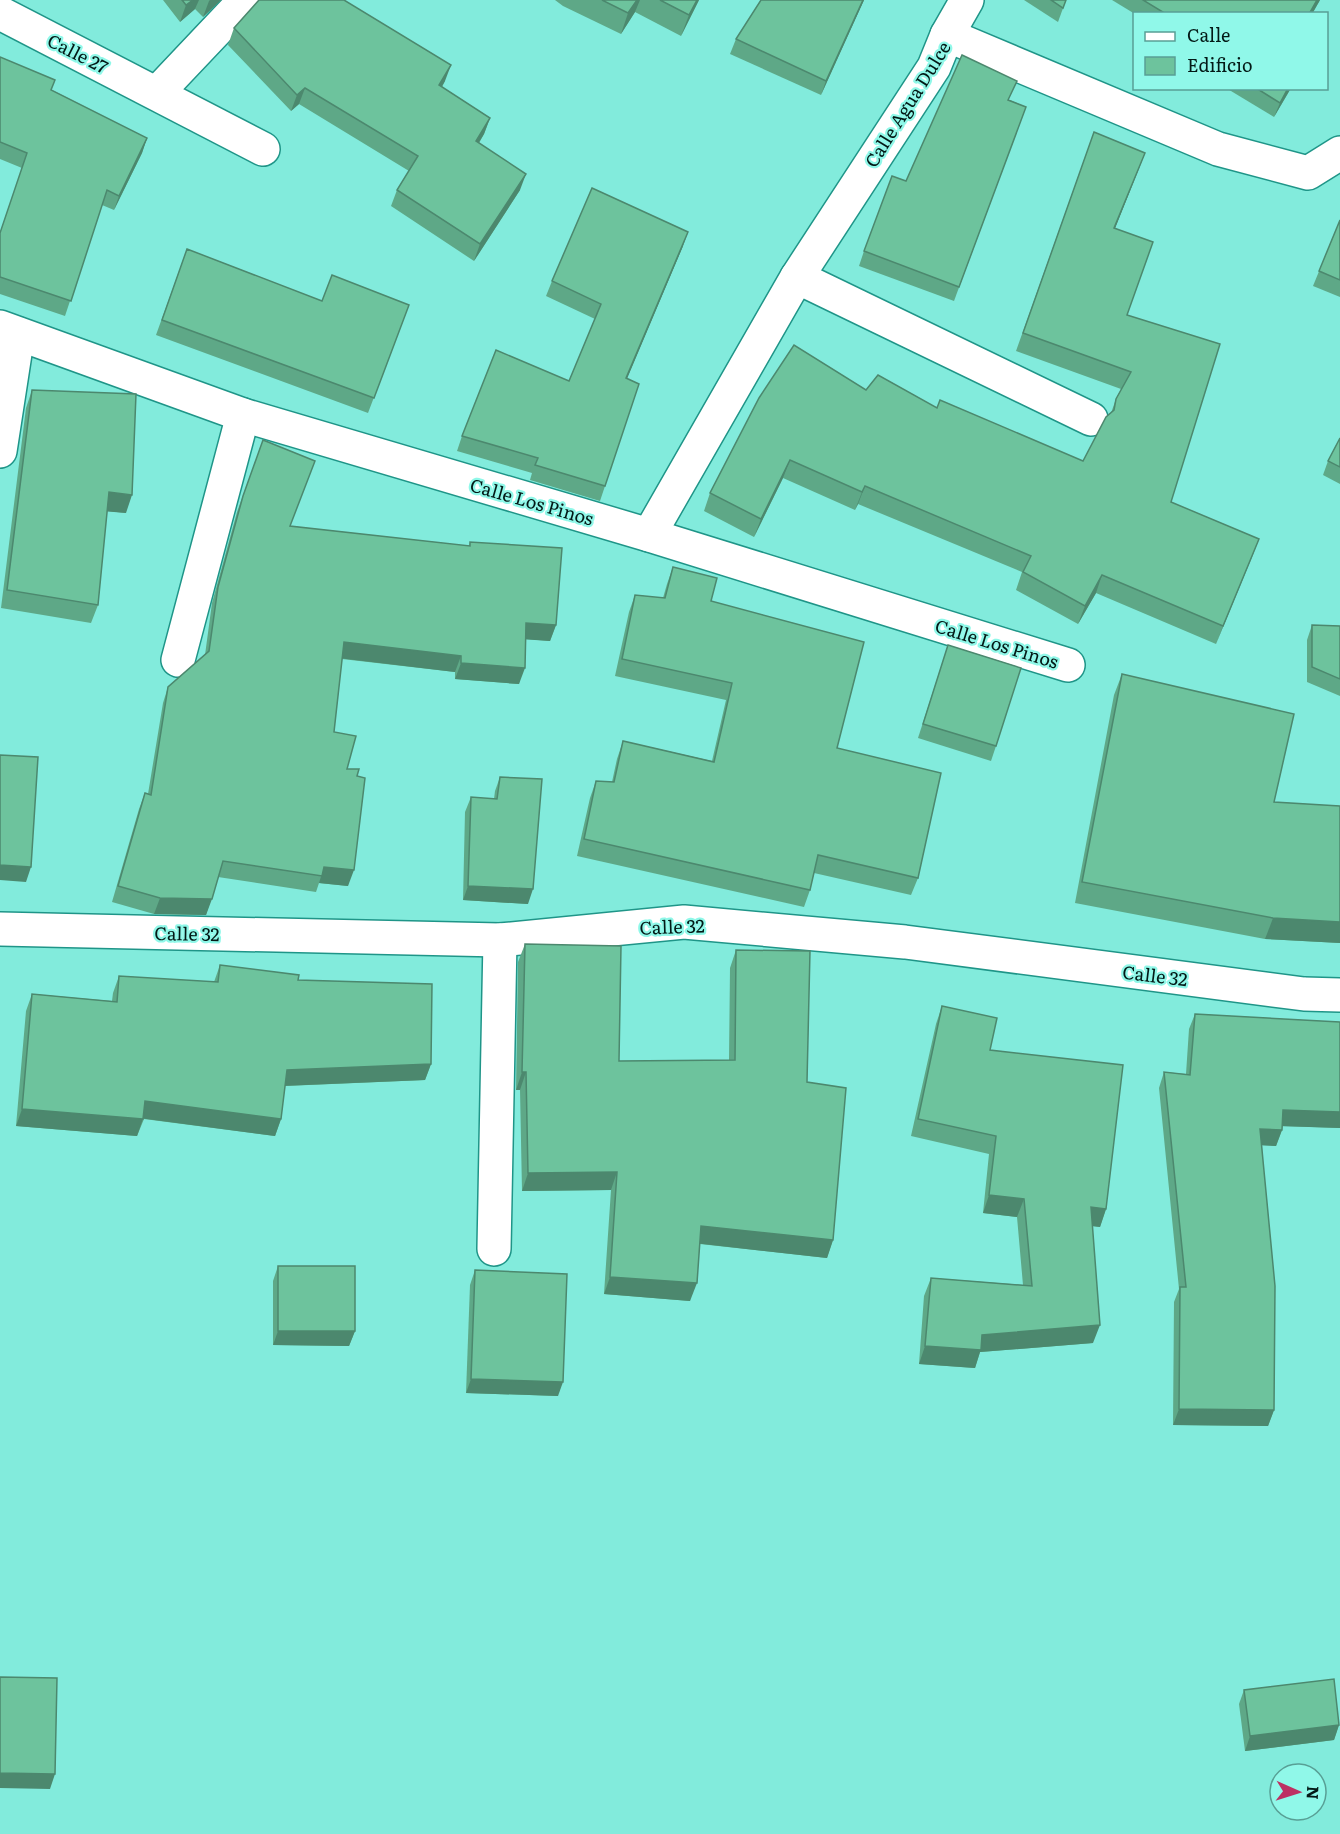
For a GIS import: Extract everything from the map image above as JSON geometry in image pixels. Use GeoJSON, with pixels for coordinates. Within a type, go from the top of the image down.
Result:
{"type":"FeatureCollection","features":[{"type":"Feature","properties":{"kind":"street"},"geometry":{"type":"LineString","coordinates":[[157,93],[245,0]]}},
{"type":"Feature","properties":{"kind":"street"},"geometry":{"type":"LineString","coordinates":[[947,35],[967,0]]}},
{"type":"Feature","properties":{"kind":"street","name":"Calle 27"},"geometry":{"type":"LineString","coordinates":[[0,13],[263,149]]}},
{"type":"Feature","properties":{"kind":"street","name":"Calle Agua Dulce"},"geometry":{"type":"LineString","coordinates":[[649,535],[797,277],[934,67],[947,35],[1218,149],[1257,161],[1308,173],[1340,153]]}},
{"type":"Feature","properties":{"kind":"street"},"geometry":{"type":"LineString","coordinates":[[797,277],[1091,419]]}},
{"type":"Feature","properties":{"kind":"street"},"geometry":{"type":"LineString","coordinates":[[0,451],[9,330]]}},
{"type":"Feature","properties":{"kind":"street","name":"Calle Los Pinos"},"geometry":{"type":"LineString","coordinates":[[9,330],[243,415],[649,535],[1068,665]]}},
{"type":"Feature","properties":{"kind":"street"},"geometry":{"type":"LineString","coordinates":[[178,660],[243,415]]}},
{"type":"Feature","properties":{"kind":"street","name":"Calle 32"},"geometry":{"type":"LineString","coordinates":[[0,929],[500,940],[684,922],[905,942],[1304,994],[1340,995]]}},
{"type":"Feature","properties":{"kind":"street"},"geometry":{"type":"LineString","coordinates":[[494,1249],[500,940]]}},
{"type":"Feature","properties":{"kind":"building"},"geometry":{"type":"Polygon","coordinates":[[[182,0],[193,0],[186,5],[182,0]]]}},
{"type":"Feature","properties":{"kind":"building"},"geometry":{"type":"Polygon","coordinates":[[[259,0],[344,0],[451,65],[439,85],[490,118],[476,141],[526,174],[480,244],[397,190],[418,156],[305,88],[297,95],[234,28],[259,0]]]}},
{"type":"Feature","properties":{"kind":"building"},"geometry":{"type":"Polygon","coordinates":[[[602,0],[637,0],[628,13],[602,0]]]}},
{"type":"Feature","properties":{"kind":"building"},"geometry":{"type":"Polygon","coordinates":[[[660,0],[697,0],[689,15],[660,0]]]}},
{"type":"Feature","properties":{"kind":"building"},"geometry":{"type":"Polygon","coordinates":[[[761,0],[863,0],[826,81],[736,39],[761,0]]]}},
{"type":"Feature","properties":{"kind":"building"},"geometry":{"type":"Polygon","coordinates":[[[1051,0],[1066,0],[1063,8],[1051,0]]]}},
{"type":"Feature","properties":{"kind":"building"},"geometry":{"type":"Polygon","coordinates":[[[1143,0],[1317,0],[1310,12],[1163,12],[1143,0]]]}},
{"type":"Feature","properties":{"kind":"building"},"geometry":{"type":"Polygon","coordinates":[[[962,55],[1017,81],[1008,100],[1026,107],[959,287],[864,251],[892,176],[906,181],[962,55]]]}},
{"type":"Feature","properties":{"kind":"building"},"geometry":{"type":"Polygon","coordinates":[[[0,57],[55,80],[51,90],[147,138],[119,196],[107,190],[71,301],[0,277],[0,233],[27,153],[0,142],[0,57]]]}},
{"type":"Feature","properties":{"kind":"building"},"geometry":{"type":"Polygon","coordinates":[[[1259,90],[1287,90],[1280,103],[1259,90]]]}},
{"type":"Feature","properties":{"kind":"building"},"geometry":{"type":"Polygon","coordinates":[[[1094,132],[1145,153],[1114,228],[1153,242],[1127,315],[1220,344],[1171,502],[1259,539],[1223,626],[1102,575],[1085,606],[1023,572],[1031,556],[865,486],[862,492],[790,460],[761,519],[710,493],[759,398],[794,345],[866,390],[878,375],[937,408],[940,400],[1083,461],[1106,417],[1114,410],[1116,399],[1131,372],[1023,333],[1094,132]]]}},
{"type":"Feature","properties":{"kind":"building"},"geometry":{"type":"Polygon","coordinates":[[[592,188],[688,232],[626,378],[639,384],[605,486],[535,465],[538,458],[462,436],[496,350],[569,381],[601,304],[552,281],[592,188]]]}},
{"type":"Feature","properties":{"kind":"building"},"geometry":{"type":"Polygon","coordinates":[[[1340,220],[1340,280],[1319,271],[1340,220]]]}},
{"type":"Feature","properties":{"kind":"building"},"geometry":{"type":"Polygon","coordinates":[[[187,249],[322,301],[332,275],[409,305],[374,398],[162,320],[187,249]]]}},
{"type":"Feature","properties":{"kind":"building"},"geometry":{"type":"Polygon","coordinates":[[[32,390],[136,394],[132,495],[109,492],[98,605],[7,590],[32,390]]]}},
{"type":"Feature","properties":{"kind":"building"},"geometry":{"type":"Polygon","coordinates":[[[1340,438],[1340,467],[1328,461],[1340,438]]]}},
{"type":"Feature","properties":{"kind":"building"},"geometry":{"type":"Polygon","coordinates":[[[263,440],[315,461],[290,526],[470,546],[470,542],[562,548],[556,625],[526,623],[525,668],[461,663],[461,656],[344,642],[334,732],[356,736],[347,769],[359,769],[357,776],[365,778],[354,870],[324,867],[322,876],[223,861],[212,899],[160,898],[118,886],[145,793],[151,795],[168,687],[209,651],[218,587],[243,496],[263,440]]]}},
{"type":"Feature","properties":{"kind":"building"},"geometry":{"type":"Polygon","coordinates":[[[673,567],[717,578],[711,601],[864,642],[837,748],[941,773],[918,878],[818,855],[810,890],[584,839],[596,781],[614,782],[623,741],[714,762],[732,683],[622,659],[635,595],[665,598],[673,567]]]}},
{"type":"Feature","properties":{"kind":"building"},"geometry":{"type":"Polygon","coordinates":[[[1312,625],[1340,626],[1340,679],[1312,667],[1312,625]]]}},
{"type":"Feature","properties":{"kind":"building"},"geometry":{"type":"Polygon","coordinates":[[[948,645],[1021,668],[996,746],[923,724],[948,645]]]}},
{"type":"Feature","properties":{"kind":"building"},"geometry":{"type":"Polygon","coordinates":[[[1122,674],[1294,714],[1274,802],[1340,806],[1340,922],[1273,918],[1082,882],[1122,674]]]}},
{"type":"Feature","properties":{"kind":"building"},"geometry":{"type":"Polygon","coordinates":[[[0,755],[38,757],[31,867],[0,865],[0,755]]]}},
{"type":"Feature","properties":{"kind":"building"},"geometry":{"type":"Polygon","coordinates":[[[500,777],[542,779],[533,889],[468,886],[471,797],[497,799],[500,777]]]}},
{"type":"Feature","properties":{"kind":"building"},"geometry":{"type":"Polygon","coordinates":[[[525,944],[621,946],[619,1061],[735,1060],[736,950],[810,951],[807,1082],[846,1088],[833,1240],[701,1226],[697,1283],[610,1277],[617,1172],[528,1173],[526,1072],[522,1072],[525,944]]]}},
{"type":"Feature","properties":{"kind":"building"},"geometry":{"type":"Polygon","coordinates":[[[220,965],[299,975],[298,980],[432,984],[431,1064],[287,1070],[281,1119],[145,1101],[143,1119],[22,1109],[32,994],[117,1002],[119,976],[218,982],[220,965]]]}},
{"type":"Feature","properties":{"kind":"building"},"geometry":{"type":"Polygon","coordinates":[[[942,1006],[997,1018],[990,1050],[1123,1065],[1106,1209],[1091,1207],[1100,1325],[982,1335],[981,1350],[925,1346],[931,1278],[1032,1286],[1024,1199],[989,1195],[996,1136],[918,1119],[942,1006]]]}},
{"type":"Feature","properties":{"kind":"building"},"geometry":{"type":"Polygon","coordinates":[[[1195,1014],[1340,1022],[1340,1112],[1283,1110],[1282,1130],[1260,1129],[1275,1286],[1274,1410],[1179,1409],[1180,1287],[1186,1287],[1164,1072],[1190,1075],[1195,1014]]]}},
{"type":"Feature","properties":{"kind":"building"},"geometry":{"type":"Polygon","coordinates":[[[278,1266],[355,1266],[355,1331],[278,1331],[278,1266]]]}},
{"type":"Feature","properties":{"kind":"building"},"geometry":{"type":"Polygon","coordinates":[[[475,1270],[567,1274],[563,1382],[471,1379],[475,1270]]]}},
{"type":"Feature","properties":{"kind":"building"},"geometry":{"type":"Polygon","coordinates":[[[0,1677],[57,1678],[55,1774],[0,1773],[0,1677]]]}},
{"type":"Feature","properties":{"kind":"building"},"geometry":{"type":"Polygon","coordinates":[[[1334,1679],[1339,1725],[1250,1736],[1244,1690],[1334,1679]]]}}]}
